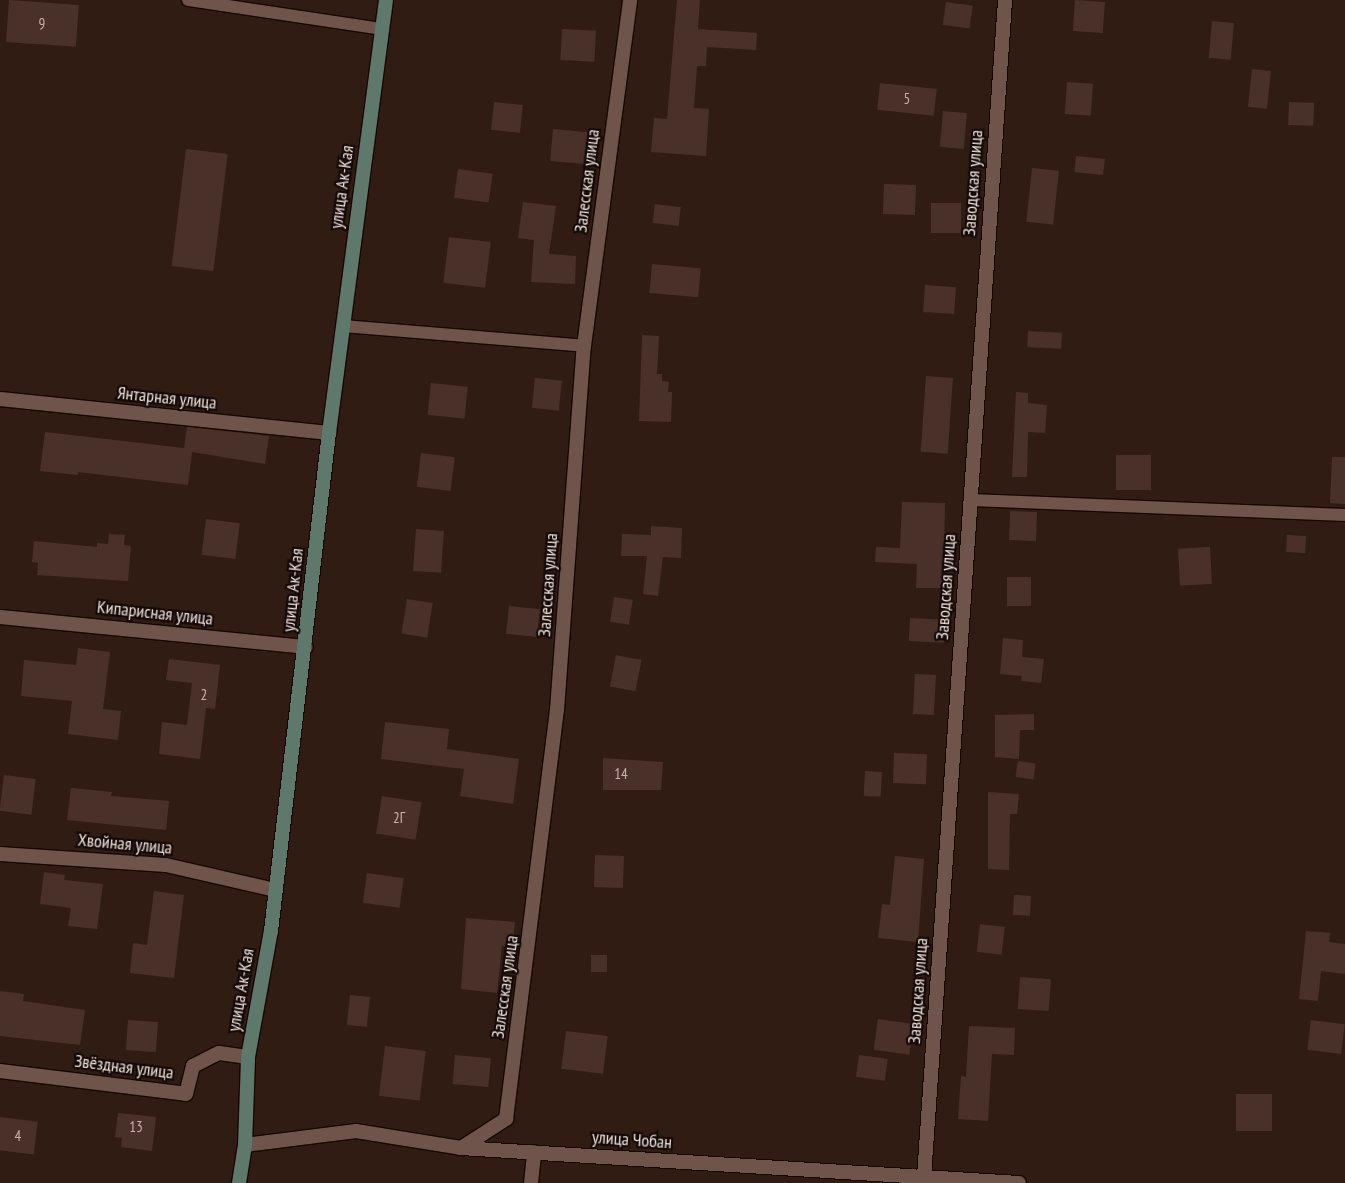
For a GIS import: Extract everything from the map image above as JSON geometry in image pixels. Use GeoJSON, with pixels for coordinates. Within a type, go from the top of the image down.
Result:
{"type":"FeatureCollection","features":[{"type":"Feature","properties":{"kind":"main road","name":"улица Ак-Кая"},"geometry":{"type":"LineString","coordinates":[[239,1183],[245,1145],[248,1057],[275,890],[306,647],[329,433],[386,0]]}},
{"type":"Feature","properties":{"kind":"street","name":"Залесская улица"},"geometry":{"type":"LineString","coordinates":[[461,1148],[506,1120],[557,710],[584,346],[630,0]]}},
{"type":"Feature","properties":{"kind":"street","name":"Заводская улица"},"geometry":{"type":"LineString","coordinates":[[924,1177],[1005,0]]}},
{"type":"Feature","properties":{"kind":"street","name":"Янтарная улица"},"geometry":{"type":"LineString","coordinates":[[0,399],[329,433]]}},
{"type":"Feature","properties":{"kind":"street","name":"Кипарисная улица"},"geometry":{"type":"LineString","coordinates":[[0,617],[306,647]]}},
{"type":"Feature","properties":{"kind":"street","name":"Хвойная улица"},"geometry":{"type":"LineString","coordinates":[[0,854],[166,865],[275,890]]}},
{"type":"Feature","properties":{"kind":"street","name":"Звёздная улица"},"geometry":{"type":"LineString","coordinates":[[0,1071],[186,1094],[193,1066],[219,1053],[248,1057]]}},
{"type":"Feature","properties":{"kind":"street","name":"улица Чобан"},"geometry":{"type":"LineString","coordinates":[[245,1145],[356,1131],[461,1148],[924,1177],[948,1181],[1019,1183]]}},
{"type":"Feature","properties":{"kind":"street"},"geometry":{"type":"LineString","coordinates":[[531,1183],[534,1152]]}},
{"type":"Feature","properties":{"kind":"lane"},"geometry":{"type":"LineString","coordinates":[[188,0],[382,29]]}},
{"type":"Feature","properties":{"kind":"lane"},"geometry":{"type":"LineString","coordinates":[[343,326],[584,346]]}},
{"type":"Feature","properties":{"kind":"lane"},"geometry":{"type":"LineString","coordinates":[[970,500],[1345,516]]}},
{"type":"Feature","properties":{"kind":"building"},"geometry":{"type":"Polygon","coordinates":[[[9,0],[79,5],[76,47],[6,42],[9,0]]]}},
{"type":"Feature","properties":{"kind":"building"},"geometry":{"type":"Polygon","coordinates":[[[677,0],[700,0],[698,29],[757,33],[756,50],[707,47],[706,66],[697,66],[694,108],[709,109],[706,156],[651,152],[654,118],[667,119],[677,0]]]}},
{"type":"Feature","properties":{"kind":"building"},"geometry":{"type":"Polygon","coordinates":[[[1075,0],[1105,2],[1103,33],[1073,31],[1075,0]]]}},
{"type":"Feature","properties":{"kind":"building"},"geometry":{"type":"Polygon","coordinates":[[[946,2],[973,6],[970,29],[943,25],[946,2]]]}},
{"type":"Feature","properties":{"kind":"building"},"geometry":{"type":"Polygon","coordinates":[[[1212,21],[1234,23],[1231,60],[1209,58],[1212,21]]]}},
{"type":"Feature","properties":{"kind":"building"},"geometry":{"type":"Polygon","coordinates":[[[562,29],[596,31],[594,62],[560,60],[562,29]]]}},
{"type":"Feature","properties":{"kind":"building"},"geometry":{"type":"Polygon","coordinates":[[[1252,69],[1271,71],[1267,109],[1248,107],[1252,69]]]}},
{"type":"Feature","properties":{"kind":"building"},"geometry":{"type":"Polygon","coordinates":[[[1067,82],[1093,84],[1091,116],[1065,114],[1067,82]]]}},
{"type":"Feature","properties":{"kind":"building"},"geometry":{"type":"Polygon","coordinates":[[[880,83],[937,89],[934,116],[877,110],[880,83]]]}},
{"type":"Feature","properties":{"kind":"building"},"geometry":{"type":"Polygon","coordinates":[[[494,102],[523,105],[520,133],[491,130],[494,102]]]}},
{"type":"Feature","properties":{"kind":"building"},"geometry":{"type":"Polygon","coordinates":[[[1289,102],[1314,103],[1313,126],[1288,125],[1289,102]]]}},
{"type":"Feature","properties":{"kind":"building"},"geometry":{"type":"Polygon","coordinates":[[[943,111],[967,113],[964,149],[940,147],[943,111]]]}},
{"type":"Feature","properties":{"kind":"building"},"geometry":{"type":"Polygon","coordinates":[[[553,129],[589,132],[586,164],[550,161],[553,129]]]}},
{"type":"Feature","properties":{"kind":"building"},"geometry":{"type":"Polygon","coordinates":[[[186,149],[228,154],[213,271],[172,266],[186,149]]]}},
{"type":"Feature","properties":{"kind":"building"},"geometry":{"type":"Polygon","coordinates":[[[1076,156],[1105,159],[1103,175],[1074,172],[1076,156]]]}},
{"type":"Feature","properties":{"kind":"building"},"geometry":{"type":"Polygon","coordinates":[[[1032,168],[1059,171],[1053,225],[1026,222],[1032,168]]]}},
{"type":"Feature","properties":{"kind":"building"},"geometry":{"type":"Polygon","coordinates":[[[458,169],[493,174],[489,203],[454,198],[458,169]]]}},
{"type":"Feature","properties":{"kind":"building"},"geometry":{"type":"Polygon","coordinates":[[[884,184],[916,185],[915,215],[883,214],[884,184]]]}},
{"type":"Feature","properties":{"kind":"building"},"geometry":{"type":"Polygon","coordinates":[[[523,202],[556,206],[549,254],[576,256],[575,284],[531,282],[534,240],[518,238],[523,202]]]}},
{"type":"Feature","properties":{"kind":"building"},"geometry":{"type":"Polygon","coordinates":[[[931,203],[961,203],[961,233],[931,233],[931,203]]]}},
{"type":"Feature","properties":{"kind":"building"},"geometry":{"type":"Polygon","coordinates":[[[655,204],[681,207],[678,226],[653,223],[655,204]]]}},
{"type":"Feature","properties":{"kind":"building"},"geometry":{"type":"Polygon","coordinates":[[[449,237],[491,242],[485,288],[443,283],[449,237]]]}},
{"type":"Feature","properties":{"kind":"building"},"geometry":{"type":"Polygon","coordinates":[[[652,264],[701,268],[698,297],[649,293],[652,264]]]}},
{"type":"Feature","properties":{"kind":"building"},"geometry":{"type":"Polygon","coordinates":[[[925,285],[956,287],[954,314],[923,312],[925,285]]]}},
{"type":"Feature","properties":{"kind":"building"},"geometry":{"type":"Polygon","coordinates":[[[1028,331],[1062,333],[1061,349],[1027,347],[1028,331]]]}},
{"type":"Feature","properties":{"kind":"building"},"geometry":{"type":"Polygon","coordinates":[[[642,335],[659,336],[657,374],[662,374],[662,381],[669,382],[668,392],[672,392],[671,422],[639,421],[642,335]]]}},
{"type":"Feature","properties":{"kind":"building"},"geometry":{"type":"Polygon","coordinates":[[[926,376],[953,378],[948,454],[921,452],[926,376]]]}},
{"type":"Feature","properties":{"kind":"building"},"geometry":{"type":"Polygon","coordinates":[[[535,378],[562,381],[559,411],[532,408],[535,378]]]}},
{"type":"Feature","properties":{"kind":"building"},"geometry":{"type":"Polygon","coordinates":[[[431,383],[468,387],[464,419],[428,415],[431,383]]]}},
{"type":"Feature","properties":{"kind":"building"},"geometry":{"type":"Polygon","coordinates":[[[1016,392],[1028,393],[1028,403],[1047,405],[1045,433],[1028,432],[1027,477],[1012,477],[1016,392]]]}},
{"type":"Feature","properties":{"kind":"building"},"geometry":{"type":"Polygon","coordinates":[[[187,427],[269,436],[265,464],[192,452],[188,485],[78,472],[78,475],[40,471],[45,432],[184,448],[187,427]]]}},
{"type":"Feature","properties":{"kind":"building"},"geometry":{"type":"Polygon","coordinates":[[[421,453],[455,457],[451,491],[417,487],[421,453]]]}},
{"type":"Feature","properties":{"kind":"building"},"geometry":{"type":"Polygon","coordinates":[[[1116,455],[1151,455],[1151,490],[1116,490],[1116,455]]]}},
{"type":"Feature","properties":{"kind":"building"},"geometry":{"type":"Polygon","coordinates":[[[1332,457],[1345,457],[1345,504],[1330,503],[1332,457]]]}},
{"type":"Feature","properties":{"kind":"building"},"geometry":{"type":"Polygon","coordinates":[[[902,502],[945,503],[943,588],[916,588],[917,564],[875,562],[876,547],[900,548],[902,502]]]}},
{"type":"Feature","properties":{"kind":"building"},"geometry":{"type":"Polygon","coordinates":[[[1010,511],[1037,512],[1036,541],[1009,540],[1010,511]]]}},
{"type":"Feature","properties":{"kind":"building"},"geometry":{"type":"Polygon","coordinates":[[[206,519],[240,523],[235,559],[202,555],[206,519]]]}},
{"type":"Feature","properties":{"kind":"building"},"geometry":{"type":"Polygon","coordinates":[[[651,526],[682,528],[681,558],[663,557],[658,596],[643,594],[647,556],[621,556],[622,534],[651,535],[651,526]]]}},
{"type":"Feature","properties":{"kind":"building"},"geometry":{"type":"Polygon","coordinates":[[[416,529],[444,531],[441,573],[413,571],[416,529]]]}},
{"type":"Feature","properties":{"kind":"building"},"geometry":{"type":"Polygon","coordinates":[[[109,534],[125,535],[124,545],[131,546],[128,581],[37,575],[38,563],[32,562],[34,541],[97,547],[97,543],[108,544],[109,534]]]}},
{"type":"Feature","properties":{"kind":"building"},"geometry":{"type":"Polygon","coordinates":[[[1287,535],[1306,536],[1305,553],[1286,552],[1287,535]]]}},
{"type":"Feature","properties":{"kind":"building"},"geometry":{"type":"Polygon","coordinates":[[[1210,547],[1212,584],[1180,586],[1178,549],[1210,547]]]}},
{"type":"Feature","properties":{"kind":"building"},"geometry":{"type":"Polygon","coordinates":[[[1007,577],[1031,577],[1031,606],[1007,606],[1007,577]]]}},
{"type":"Feature","properties":{"kind":"building"},"geometry":{"type":"Polygon","coordinates":[[[614,597],[633,600],[629,625],[610,622],[614,597]]]}},
{"type":"Feature","properties":{"kind":"building"},"geometry":{"type":"Polygon","coordinates":[[[407,599],[433,603],[427,638],[402,634],[407,599]]]}},
{"type":"Feature","properties":{"kind":"building"},"geometry":{"type":"Polygon","coordinates":[[[509,606],[540,609],[537,637],[506,634],[509,606]]]}},
{"type":"Feature","properties":{"kind":"building"},"geometry":{"type":"Polygon","coordinates":[[[910,618],[945,620],[944,643],[909,641],[910,618]]]}},
{"type":"Feature","properties":{"kind":"building"},"geometry":{"type":"Polygon","coordinates":[[[1003,638],[1023,640],[1022,657],[1044,659],[1041,683],[1021,681],[1022,676],[1000,674],[1003,638]]]}},
{"type":"Feature","properties":{"kind":"building"},"geometry":{"type":"Polygon","coordinates":[[[78,648],[110,652],[103,709],[121,711],[118,740],[68,734],[72,701],[21,696],[24,660],[76,665],[78,648]]]}},
{"type":"Feature","properties":{"kind":"building"},"geometry":{"type":"Polygon","coordinates":[[[616,655],[642,660],[635,691],[610,686],[616,655]]]}},
{"type":"Feature","properties":{"kind":"building"},"geometry":{"type":"Polygon","coordinates":[[[169,659],[220,665],[215,709],[206,708],[200,759],[159,754],[162,722],[187,725],[192,683],[166,680],[169,659]]]}},
{"type":"Feature","properties":{"kind":"building"},"geometry":{"type":"Polygon","coordinates":[[[915,674],[936,675],[934,715],[913,714],[915,674]]]}},
{"type":"Feature","properties":{"kind":"building"},"geometry":{"type":"Polygon","coordinates":[[[1034,714],[1034,730],[1020,730],[1019,759],[995,757],[995,715],[1034,714]]]}},
{"type":"Feature","properties":{"kind":"building"},"geometry":{"type":"Polygon","coordinates":[[[385,722],[449,729],[447,749],[519,759],[513,804],[460,796],[464,769],[381,759],[385,722]]]}},
{"type":"Feature","properties":{"kind":"building"},"geometry":{"type":"Polygon","coordinates":[[[894,753],[927,754],[926,784],[893,783],[894,753]]]}},
{"type":"Feature","properties":{"kind":"building"},"geometry":{"type":"Polygon","coordinates":[[[603,758],[663,762],[661,790],[603,790],[603,758]]]}},
{"type":"Feature","properties":{"kind":"building"},"geometry":{"type":"Polygon","coordinates":[[[1018,761],[1036,764],[1033,780],[1015,777],[1018,761]]]}},
{"type":"Feature","properties":{"kind":"building"},"geometry":{"type":"Polygon","coordinates":[[[865,771],[882,772],[881,797],[864,796],[865,771]]]}},
{"type":"Feature","properties":{"kind":"building"},"geometry":{"type":"Polygon","coordinates":[[[4,775],[36,779],[31,815],[0,811],[4,775]]]}},
{"type":"Feature","properties":{"kind":"building"},"geometry":{"type":"Polygon","coordinates":[[[71,788],[112,792],[111,796],[169,801],[166,830],[67,820],[71,788]]]}},
{"type":"Feature","properties":{"kind":"building"},"geometry":{"type":"Polygon","coordinates":[[[988,792],[1019,794],[1017,814],[1010,814],[1009,870],[988,869],[988,792]]]}},
{"type":"Feature","properties":{"kind":"building"},"geometry":{"type":"Polygon","coordinates":[[[382,796],[422,802],[416,840],[376,834],[382,796]]]}},
{"type":"Feature","properties":{"kind":"building"},"geometry":{"type":"Polygon","coordinates":[[[595,855],[624,856],[623,888],[594,887],[595,855]]]}},
{"type":"Feature","properties":{"kind":"building"},"geometry":{"type":"Polygon","coordinates":[[[895,856],[924,859],[918,942],[878,938],[882,904],[890,905],[895,856]]]}},
{"type":"Feature","properties":{"kind":"building"},"geometry":{"type":"Polygon","coordinates":[[[44,872],[65,875],[64,880],[103,884],[97,929],[68,926],[71,908],[40,904],[44,872]]]}},
{"type":"Feature","properties":{"kind":"building"},"geometry":{"type":"Polygon","coordinates":[[[367,873],[404,878],[399,908],[363,903],[367,873]]]}},
{"type":"Feature","properties":{"kind":"building"},"geometry":{"type":"Polygon","coordinates":[[[154,891],[184,895],[174,978],[130,973],[133,943],[147,945],[154,891]]]}},
{"type":"Feature","properties":{"kind":"building"},"geometry":{"type":"Polygon","coordinates":[[[1014,895],[1031,896],[1030,916],[1013,915],[1014,895]]]}},
{"type":"Feature","properties":{"kind":"building"},"geometry":{"type":"Polygon","coordinates":[[[466,918],[515,922],[512,947],[502,946],[497,993],[461,989],[466,918]]]}},
{"type":"Feature","properties":{"kind":"building"},"geometry":{"type":"Polygon","coordinates":[[[980,924],[1005,927],[1001,955],[977,952],[980,924]]]}},
{"type":"Feature","properties":{"kind":"building"},"geometry":{"type":"Polygon","coordinates":[[[1306,931],[1330,933],[1329,942],[1345,944],[1345,974],[1321,971],[1318,1001],[1299,999],[1306,931]]]}},
{"type":"Feature","properties":{"kind":"building"},"geometry":{"type":"Polygon","coordinates":[[[591,955],[607,955],[607,972],[591,972],[591,955]]]}},
{"type":"Feature","properties":{"kind":"building"},"geometry":{"type":"Polygon","coordinates":[[[1020,977],[1051,979],[1049,1011],[1018,1009],[1020,977]]]}},
{"type":"Feature","properties":{"kind":"building"},"geometry":{"type":"Polygon","coordinates":[[[0,991],[24,994],[23,1001],[85,1010],[80,1045],[0,1036],[0,991]]]}},
{"type":"Feature","properties":{"kind":"building"},"geometry":{"type":"Polygon","coordinates":[[[350,995],[370,997],[367,1027],[347,1025],[350,995]]]}},
{"type":"Feature","properties":{"kind":"building"},"geometry":{"type":"Polygon","coordinates":[[[878,1019],[914,1024],[909,1055],[874,1050],[878,1019]]]}},
{"type":"Feature","properties":{"kind":"building"},"geometry":{"type":"Polygon","coordinates":[[[128,1020],[158,1022],[156,1052],[126,1050],[128,1020]]]}},
{"type":"Feature","properties":{"kind":"building"},"geometry":{"type":"Polygon","coordinates":[[[1311,1020],[1345,1024],[1341,1054],[1307,1050],[1311,1020]]]}},
{"type":"Feature","properties":{"kind":"building"},"geometry":{"type":"Polygon","coordinates":[[[969,1026],[1015,1028],[1014,1055],[992,1054],[988,1121],[958,1119],[961,1076],[966,1077],[969,1026]]]}},
{"type":"Feature","properties":{"kind":"building"},"geometry":{"type":"Polygon","coordinates":[[[566,1031],[608,1036],[603,1074],[561,1069],[566,1031]]]}},
{"type":"Feature","properties":{"kind":"building"},"geometry":{"type":"Polygon","coordinates":[[[385,1046],[426,1051],[420,1101],[379,1096],[385,1046]]]}},
{"type":"Feature","properties":{"kind":"building"},"geometry":{"type":"Polygon","coordinates":[[[455,1055],[491,1058],[488,1087],[452,1084],[455,1055]]]}},
{"type":"Feature","properties":{"kind":"building"},"geometry":{"type":"Polygon","coordinates":[[[859,1055],[888,1059],[885,1081],[856,1077],[859,1055]]]}},
{"type":"Feature","properties":{"kind":"building"},"geometry":{"type":"Polygon","coordinates":[[[1236,1094],[1272,1094],[1272,1131],[1236,1131],[1236,1094]]]}},
{"type":"Feature","properties":{"kind":"building"},"geometry":{"type":"Polygon","coordinates":[[[118,1113],[156,1117],[152,1151],[121,1147],[122,1138],[115,1137],[118,1113]]]}},
{"type":"Feature","properties":{"kind":"building"},"geometry":{"type":"Polygon","coordinates":[[[0,1117],[38,1122],[34,1154],[0,1150],[0,1117]]]}}]}
